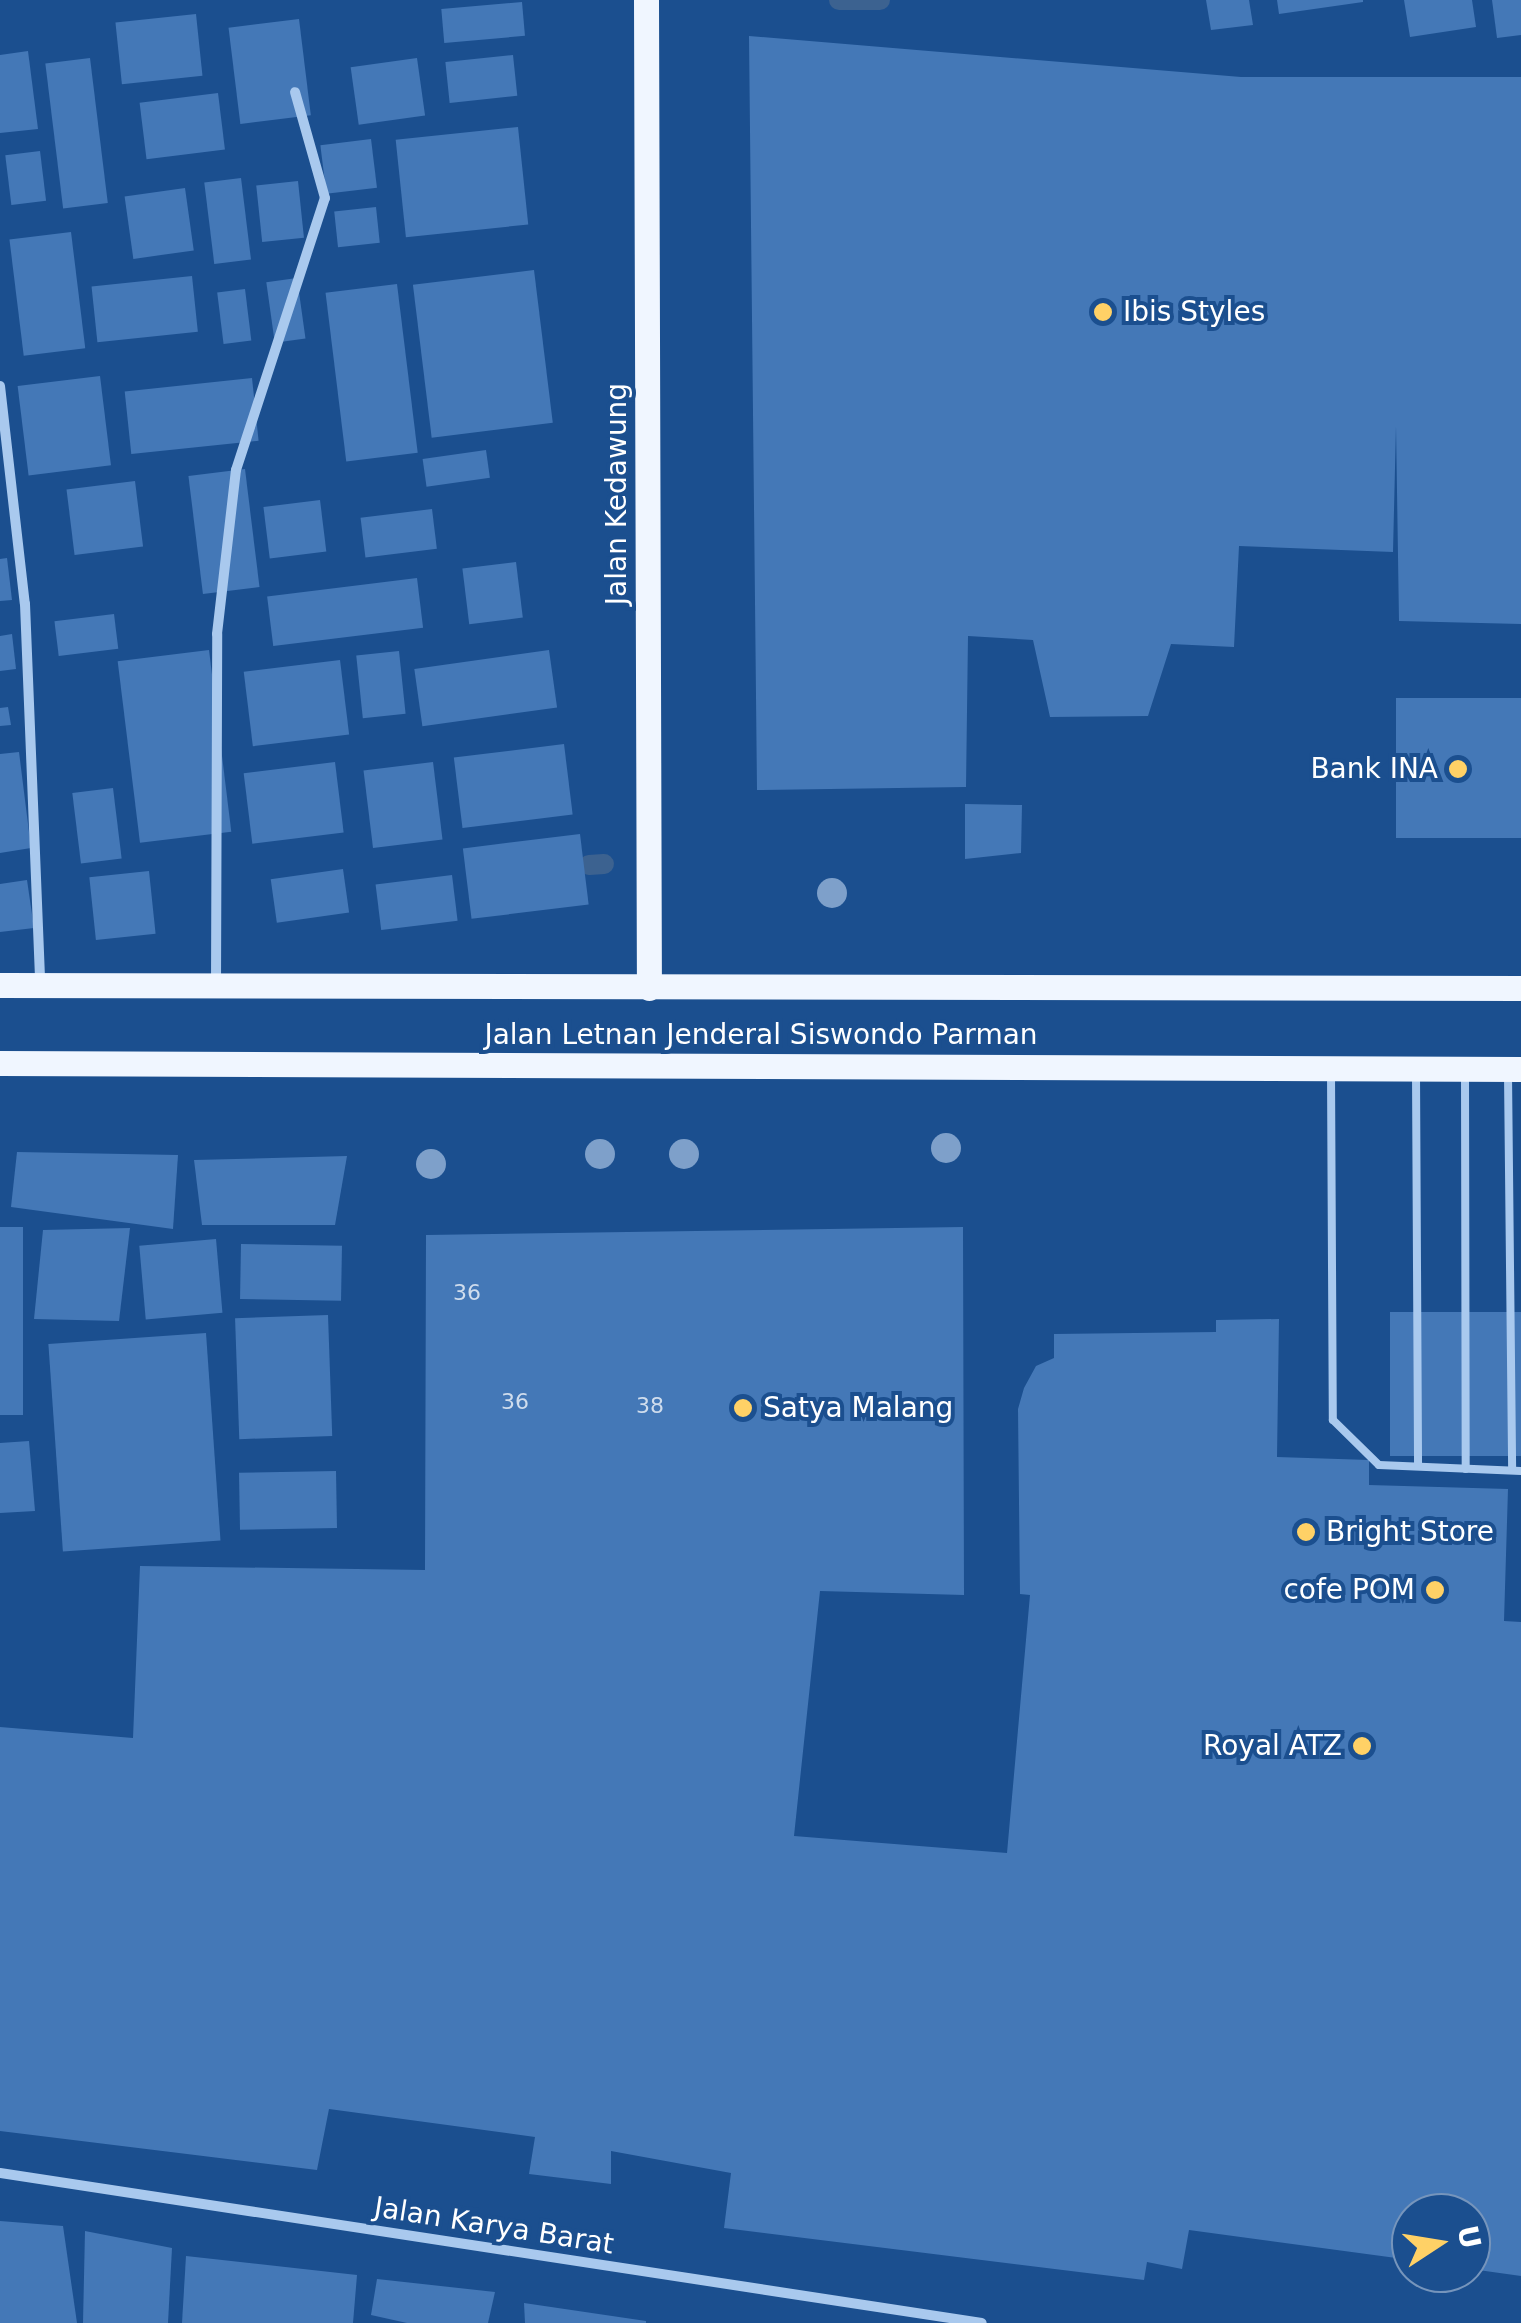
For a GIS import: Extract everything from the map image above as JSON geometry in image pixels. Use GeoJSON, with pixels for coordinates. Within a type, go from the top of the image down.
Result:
{"type":"FeatureCollection","features":[{"type":"Feature","properties":{"kind":"main road","name":"Jalan Kedawung"},"geometry":{"type":"LineString","coordinates":[[646,9],[648,988]]}},
{"type":"Feature","properties":{"kind":"main road","name":"Jalan Letnan Jenderal Siswondo Parman"},"geometry":{"type":"LineString","coordinates":[[0,985],[1521,988]]}},
{"type":"Feature","properties":{"kind":"main road","name":"Jalan Letnan Jenderal Siswondo Parman"},"geometry":{"type":"LineString","coordinates":[[0,1063],[1515,1069]]}},
{"type":"Feature","properties":{"kind":"street"},"geometry":{"type":"LineString","coordinates":[[216,986],[217,634],[236,470],[325,198],[296,92]]}},
{"type":"Feature","properties":{"kind":"street"},"geometry":{"type":"LineString","coordinates":[[0,386],[25,604],[40,985]]}},
{"type":"Feature","properties":{"kind":"street","name":"Jalan Karya Barat"},"geometry":{"type":"LineString","coordinates":[[0,2173],[982,2323]]}},
{"type":"Feature","properties":{"kind":"lane"},"geometry":{"type":"LineString","coordinates":[[1331,1068],[1333,1420],[1380,1465],[1516,1470],[1515,1069]]}},
{"type":"Feature","properties":{"kind":"lane"},"geometry":{"type":"LineString","coordinates":[[1416,1068],[1418,1466]]}},
{"type":"Feature","properties":{"kind":"lane"},"geometry":{"type":"LineString","coordinates":[[1465,1069],[1466,1469]]}},
{"type":"Feature","properties":{"kind":"building"},"geometry":{"type":"Polygon","coordinates":[[[1206,0],[1249,0],[1253,25],[1211,30],[1206,0]]]}},
{"type":"Feature","properties":{"kind":"building"},"geometry":{"type":"Polygon","coordinates":[[[1277,0],[1363,0],[1363,2],[1279,14],[1277,0]]]}},
{"type":"Feature","properties":{"kind":"building"},"geometry":{"type":"Polygon","coordinates":[[[1404,0],[1472,0],[1476,27],[1410,37],[1404,0]]]}},
{"type":"Feature","properties":{"kind":"building"},"geometry":{"type":"Polygon","coordinates":[[[1492,0],[1521,0],[1521,35],[1497,38],[1492,0]]]}},
{"type":"Feature","properties":{"kind":"building"},"geometry":{"type":"Polygon","coordinates":[[[522,2],[525,36],[444,43],[441,9],[522,2]]]}},
{"type":"Feature","properties":{"kind":"building"},"geometry":{"type":"Polygon","coordinates":[[[196,14],[202,76],[122,84],[115,22],[196,14]]]}},
{"type":"Feature","properties":{"kind":"building"},"geometry":{"type":"Polygon","coordinates":[[[299,19],[311,115],[240,124],[229,28],[299,19]]]}},
{"type":"Feature","properties":{"kind":"building"},"geometry":{"type":"Polygon","coordinates":[[[749,36],[1241,77],[1521,77],[1521,624],[1399,621],[1396,426],[1393,552],[1239,546],[1234,647],[1171,644],[1148,716],[1050,717],[1033,640],[968,636],[966,787],[757,790],[749,36]]]}},
{"type":"Feature","properties":{"kind":"building"},"geometry":{"type":"Polygon","coordinates":[[[28,51],[38,129],[0,133],[0,55],[28,51]]]}},
{"type":"Feature","properties":{"kind":"building"},"geometry":{"type":"Polygon","coordinates":[[[513,55],[517,96],[450,103],[445,62],[513,55]]]}},
{"type":"Feature","properties":{"kind":"building"},"geometry":{"type":"Polygon","coordinates":[[[90,58],[108,203],[63,208],[45,63],[90,58]]]}},
{"type":"Feature","properties":{"kind":"building"},"geometry":{"type":"Polygon","coordinates":[[[417,58],[425,115],[359,125],[351,67],[417,58]]]}},
{"type":"Feature","properties":{"kind":"building"},"geometry":{"type":"Polygon","coordinates":[[[218,93],[225,150],[147,159],[140,103],[218,93]]]}},
{"type":"Feature","properties":{"kind":"building"},"geometry":{"type":"Polygon","coordinates":[[[518,127],[528,224],[406,237],[396,140],[518,127]]]}},
{"type":"Feature","properties":{"kind":"building"},"geometry":{"type":"Polygon","coordinates":[[[371,139],[377,188],[326,194],[320,145],[371,139]]]}},
{"type":"Feature","properties":{"kind":"building"},"geometry":{"type":"Polygon","coordinates":[[[40,151],[46,201],[11,205],[5,155],[40,151]]]}},
{"type":"Feature","properties":{"kind":"building"},"geometry":{"type":"Polygon","coordinates":[[[241,178],[251,259],[214,264],[204,183],[241,178]]]}},
{"type":"Feature","properties":{"kind":"building"},"geometry":{"type":"Polygon","coordinates":[[[298,181],[304,238],[262,242],[256,185],[298,181]]]}},
{"type":"Feature","properties":{"kind":"building"},"geometry":{"type":"Polygon","coordinates":[[[185,188],[194,250],[133,259],[125,196],[185,188]]]}},
{"type":"Feature","properties":{"kind":"building"},"geometry":{"type":"Polygon","coordinates":[[[376,207],[380,243],[338,247],[334,211],[376,207]]]}},
{"type":"Feature","properties":{"kind":"building"},"geometry":{"type":"Polygon","coordinates":[[[71,232],[85,348],[24,356],[9,240],[71,232]]]}},
{"type":"Feature","properties":{"kind":"building"},"geometry":{"type":"Polygon","coordinates":[[[534,270],[553,423],[432,438],[413,285],[534,270]]]}},
{"type":"Feature","properties":{"kind":"building"},"geometry":{"type":"Polygon","coordinates":[[[192,276],[198,332],[97,342],[92,287],[192,276]]]}},
{"type":"Feature","properties":{"kind":"building"},"geometry":{"type":"Polygon","coordinates":[[[297,278],[305,338],[275,343],[266,282],[297,278]]]}},
{"type":"Feature","properties":{"kind":"building"},"geometry":{"type":"Polygon","coordinates":[[[397,284],[418,453],[346,462],[326,293],[397,284]]]}},
{"type":"Feature","properties":{"kind":"building"},"geometry":{"type":"Polygon","coordinates":[[[245,289],[251,341],[224,344],[217,292],[245,289]]]}},
{"type":"Feature","properties":{"kind":"building"},"geometry":{"type":"Polygon","coordinates":[[[100,376],[111,465],[29,475],[18,386],[100,376]]]}},
{"type":"Feature","properties":{"kind":"building"},"geometry":{"type":"Polygon","coordinates":[[[252,378],[259,441],[131,454],[125,391],[252,378]]]}},
{"type":"Feature","properties":{"kind":"building"},"geometry":{"type":"Polygon","coordinates":[[[486,450],[490,478],[427,487],[423,459],[486,450]]]}},
{"type":"Feature","properties":{"kind":"building"},"geometry":{"type":"Polygon","coordinates":[[[245,469],[260,587],[203,594],[188,476],[245,469]]]}},
{"type":"Feature","properties":{"kind":"building"},"geometry":{"type":"Polygon","coordinates":[[[135,481],[143,547],[75,555],[67,489],[135,481]]]}},
{"type":"Feature","properties":{"kind":"building"},"geometry":{"type":"Polygon","coordinates":[[[320,500],[326,552],[270,559],[263,507],[320,500]]]}},
{"type":"Feature","properties":{"kind":"building"},"geometry":{"type":"Polygon","coordinates":[[[432,509],[437,549],[365,557],[361,518],[432,509]]]}},
{"type":"Feature","properties":{"kind":"building"},"geometry":{"type":"Polygon","coordinates":[[[7,558],[12,600],[0,601],[0,559],[7,558]]]}},
{"type":"Feature","properties":{"kind":"building"},"geometry":{"type":"Polygon","coordinates":[[[516,562],[523,618],[469,624],[462,569],[516,562]]]}},
{"type":"Feature","properties":{"kind":"building"},"geometry":{"type":"Polygon","coordinates":[[[417,578],[423,628],[273,646],[267,596],[417,578]]]}},
{"type":"Feature","properties":{"kind":"building"},"geometry":{"type":"Polygon","coordinates":[[[114,614],[118,649],[59,656],[54,621],[114,614]]]}},
{"type":"Feature","properties":{"kind":"building"},"geometry":{"type":"Polygon","coordinates":[[[12,634],[16,669],[0,671],[0,636],[12,634]]]}},
{"type":"Feature","properties":{"kind":"building"},"geometry":{"type":"Polygon","coordinates":[[[209,650],[231,832],[140,843],[118,661],[209,650]]]}},
{"type":"Feature","properties":{"kind":"building"},"geometry":{"type":"Polygon","coordinates":[[[549,650],[557,707],[422,726],[414,669],[549,650]]]}},
{"type":"Feature","properties":{"kind":"building"},"geometry":{"type":"Polygon","coordinates":[[[399,651],[406,714],[363,718],[356,655],[399,651]]]}},
{"type":"Feature","properties":{"kind":"building"},"geometry":{"type":"Polygon","coordinates":[[[340,660],[349,734],[253,746],[244,672],[340,660]]]}},
{"type":"Feature","properties":{"kind":"building","name":"Bank INA"},"geometry":{"type":"Polygon","coordinates":[[[1396,698],[1521,698],[1521,838],[1396,838],[1396,698]]]}},
{"type":"Feature","properties":{"kind":"building"},"geometry":{"type":"Polygon","coordinates":[[[8,707],[11,725],[0,726],[0,708],[8,707]]]}},
{"type":"Feature","properties":{"kind":"building"},"geometry":{"type":"Polygon","coordinates":[[[564,744],[573,814],[462,828],[454,758],[564,744]]]}},
{"type":"Feature","properties":{"kind":"building"},"geometry":{"type":"Polygon","coordinates":[[[19,752],[31,848],[0,853],[0,754],[19,752]]]}},
{"type":"Feature","properties":{"kind":"building"},"geometry":{"type":"Polygon","coordinates":[[[335,762],[344,832],[252,844],[244,773],[335,762]]]}},
{"type":"Feature","properties":{"kind":"building"},"geometry":{"type":"Polygon","coordinates":[[[433,762],[443,839],[373,848],[364,771],[433,762]]]}},
{"type":"Feature","properties":{"kind":"building"},"geometry":{"type":"Polygon","coordinates":[[[113,788],[122,858],[81,863],[72,793],[113,788]]]}},
{"type":"Feature","properties":{"kind":"building"},"geometry":{"type":"Polygon","coordinates":[[[965,804],[1022,805],[1021,853],[965,859],[965,804]]]}},
{"type":"Feature","properties":{"kind":"building"},"geometry":{"type":"Polygon","coordinates":[[[580,834],[589,904],[472,919],[463,848],[580,834]]]}},
{"type":"Feature","properties":{"kind":"building"},"geometry":{"type":"Polygon","coordinates":[[[343,869],[349,913],[277,923],[271,879],[343,869]]]}},
{"type":"Feature","properties":{"kind":"building"},"geometry":{"type":"Polygon","coordinates":[[[149,871],[156,934],[96,940],[89,877],[149,871]]]}},
{"type":"Feature","properties":{"kind":"building"},"geometry":{"type":"Polygon","coordinates":[[[452,875],[458,921],[381,930],[376,884],[452,875]]]}},
{"type":"Feature","properties":{"kind":"building"},"geometry":{"type":"Polygon","coordinates":[[[27,880],[34,928],[0,932],[0,884],[27,880]]]}},
{"type":"Feature","properties":{"kind":"building"},"geometry":{"type":"Polygon","coordinates":[[[17,1152],[178,1155],[173,1229],[11,1207],[17,1152]]]}},
{"type":"Feature","properties":{"kind":"building"},"geometry":{"type":"Polygon","coordinates":[[[347,1156],[335,1225],[202,1225],[194,1160],[347,1156]]]}},
{"type":"Feature","properties":{"kind":"building"},"geometry":{"type":"Polygon","coordinates":[[[0,1227],[23,1227],[23,1415],[0,1415],[0,1227]]]}},
{"type":"Feature","properties":{"kind":"building"},"geometry":{"type":"Polygon","coordinates":[[[963,1227],[964,1595],[820,1591],[794,1836],[1007,1853],[1030,1595],[1020,1594],[1018,1409],[1036,1366],[1054,1358],[1054,1334],[1216,1332],[1216,1320],[1279,1319],[1277,1457],[1369,1460],[1369,1485],[1508,1489],[1504,1621],[1521,1622],[1521,2276],[1491,2272],[1491,2193],[1391,2193],[1391,2257],[1189,2230],[1182,2269],[1147,2262],[1144,2280],[724,2228],[731,2173],[611,2151],[611,2184],[529,2174],[535,2137],[329,2109],[317,2170],[0,2131],[0,1727],[133,1738],[140,1566],[425,1570],[426,1235],[963,1227]]]}},
{"type":"Feature","properties":{"kind":"building"},"geometry":{"type":"Polygon","coordinates":[[[130,1228],[119,1321],[34,1319],[43,1230],[130,1228]]]}},
{"type":"Feature","properties":{"kind":"building"},"geometry":{"type":"Polygon","coordinates":[[[216,1239],[222,1313],[146,1319],[139,1246],[216,1239]]]}},
{"type":"Feature","properties":{"kind":"building"},"geometry":{"type":"Polygon","coordinates":[[[241,1244],[342,1246],[341,1301],[240,1299],[241,1244]]]}},
{"type":"Feature","properties":{"kind":"building"},"geometry":{"type":"Polygon","coordinates":[[[1390,1312],[1521,1312],[1521,1456],[1390,1456],[1390,1312]]]}},
{"type":"Feature","properties":{"kind":"building"},"geometry":{"type":"Polygon","coordinates":[[[328,1315],[332,1436],[239,1439],[235,1318],[328,1315]]]}},
{"type":"Feature","properties":{"kind":"building"},"geometry":{"type":"Polygon","coordinates":[[[206,1333],[221,1540],[63,1552],[48,1344],[206,1333]]]}},
{"type":"Feature","properties":{"kind":"building"},"geometry":{"type":"Polygon","coordinates":[[[29,1441],[35,1511],[0,1513],[0,1443],[29,1441]]]}},
{"type":"Feature","properties":{"kind":"building"},"geometry":{"type":"Polygon","coordinates":[[[336,1471],[337,1528],[240,1530],[239,1473],[336,1471]]]}},
{"type":"Feature","properties":{"kind":"building"},"geometry":{"type":"Polygon","coordinates":[[[0,2221],[63,2226],[77,2323],[0,2323],[0,2221]]]}},
{"type":"Feature","properties":{"kind":"building"},"geometry":{"type":"Polygon","coordinates":[[[85,2231],[172,2248],[168,2323],[83,2323],[85,2231]]]}},
{"type":"Feature","properties":{"kind":"building"},"geometry":{"type":"Polygon","coordinates":[[[186,2256],[357,2275],[353,2323],[182,2323],[186,2256]]]}},
{"type":"Feature","properties":{"kind":"building"},"geometry":{"type":"Polygon","coordinates":[[[377,2279],[495,2292],[488,2323],[407,2323],[371,2315],[377,2279]]]}},
{"type":"Feature","properties":{"kind":"building"},"geometry":{"type":"Polygon","coordinates":[[[524,2303],[646,2321],[646,2323],[525,2323],[524,2303]]]}},
{"type":"Feature","properties":{"kind":"waterway"},"geometry":{"type":"LineString","coordinates":[[839,0],[880,0]]}},
{"type":"Feature","properties":{"kind":"waterway"},"geometry":{"type":"LineString","coordinates":[[589,865],[604,864]]}},
{"type":"Feature","properties":{"kind":"place","name":"Ibis Styles"},"geometry":{"type":"Point","coordinates":[1103,312]}},
{"type":"Feature","properties":{"kind":"place","name":"Bank INA"},"geometry":{"type":"Point","coordinates":[1458,769]}},
{"type":"Feature","properties":{"kind":"place","name":"Satya Malang"},"geometry":{"type":"Point","coordinates":[743,1408]}},
{"type":"Feature","properties":{"kind":"place","name":"Bright Store"},"geometry":{"type":"Point","coordinates":[1306,1532]}},
{"type":"Feature","properties":{"kind":"place","name":"cofe POM"},"geometry":{"type":"Point","coordinates":[1435,1590]}},
{"type":"Feature","properties":{"kind":"place","name":"Royal ATZ"},"geometry":{"type":"Point","coordinates":[1362,1746]}}]}
